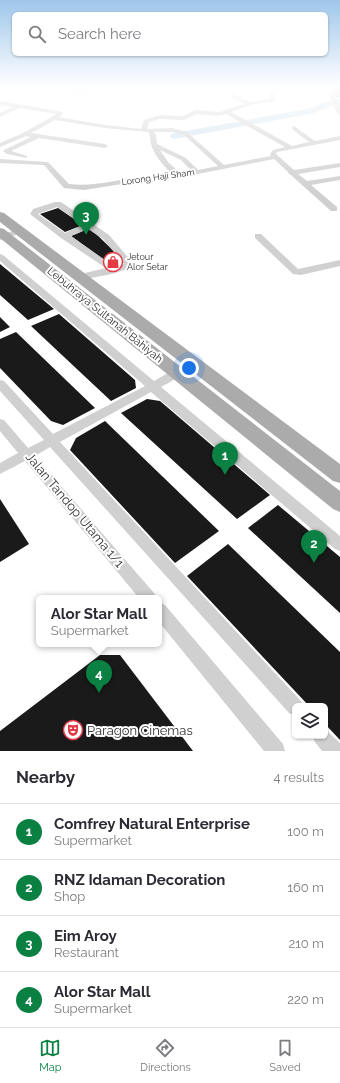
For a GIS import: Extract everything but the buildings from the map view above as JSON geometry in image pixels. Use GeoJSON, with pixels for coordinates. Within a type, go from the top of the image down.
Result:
{"type":"FeatureCollection","features":[{"type":"Feature","properties":{"kind":"main road","name":"Lebuhraya Sultanah Bahiyah"},"geometry":{"type":"LineString","coordinates":[[0,216],[7,234],[340,503]]}},
{"type":"Feature","properties":{"kind":"main road","name":"Lebuhraya Sultanah Bahiyah"},"geometry":{"type":"LineString","coordinates":[[7,234],[78,277],[340,475]]}},
{"type":"Feature","properties":{"kind":"street"},"geometry":{"type":"LineString","coordinates":[[0,143],[47,121]]}},
{"type":"Feature","properties":{"kind":"street"},"geometry":{"type":"LineString","coordinates":[[0,143],[25,134],[49,121]]}},
{"type":"Feature","properties":{"kind":"street"},"geometry":{"type":"LineString","coordinates":[[41,161],[9,153],[7,150],[19,146],[36,136],[52,121]]}},
{"type":"Feature","properties":{"kind":"street"},"geometry":{"type":"LineString","coordinates":[[90,121],[146,130],[168,129],[187,135],[224,168]]}},
{"type":"Feature","properties":{"kind":"street"},"geometry":{"type":"LineString","coordinates":[[146,121],[146,130]]}},
{"type":"Feature","properties":{"kind":"street"},"geometry":{"type":"LineString","coordinates":[[243,121],[292,148]]}},
{"type":"Feature","properties":{"kind":"street"},"geometry":{"type":"LineString","coordinates":[[294,128],[313,142]]}},
{"type":"Feature","properties":{"kind":"street"},"geometry":{"type":"LineString","coordinates":[[146,130],[153,135],[153,142],[165,163],[179,176]]}},
{"type":"Feature","properties":{"kind":"street"},"geometry":{"type":"LineString","coordinates":[[25,134],[105,146]]}},
{"type":"Feature","properties":{"kind":"street","name":"Lorong Haji Sham"},"geometry":{"type":"LineString","coordinates":[[41,161],[49,165],[67,186],[72,188],[93,187],[141,179],[162,179],[275,158],[273,154],[275,151],[313,142],[340,138]]}},
{"type":"Feature","properties":{"kind":"street"},"geometry":{"type":"LineString","coordinates":[[156,146],[185,159],[192,165],[196,172]]}},
{"type":"Feature","properties":{"kind":"street"},"geometry":{"type":"LineString","coordinates":[[275,158],[334,209]]}},
{"type":"Feature","properties":{"kind":"street"},"geometry":{"type":"LineString","coordinates":[[0,162],[41,161]]}},
{"type":"Feature","properties":{"kind":"street"},"geometry":{"type":"LineString","coordinates":[[291,172],[340,165]]}},
{"type":"Feature","properties":{"kind":"street"},"geometry":{"type":"LineString","coordinates":[[304,184],[340,178]]}},
{"type":"Feature","properties":{"kind":"street"},"geometry":{"type":"LineString","coordinates":[[78,277],[114,270],[127,267],[129,263],[106,237],[58,204],[36,211],[34,214],[36,216],[114,270]]}},
{"type":"Feature","properties":{"kind":"street"},"geometry":{"type":"LineString","coordinates":[[64,236],[90,225]]}},
{"type":"Feature","properties":{"kind":"street"},"geometry":{"type":"LineString","coordinates":[[258,236],[296,272],[340,263]]}},
{"type":"Feature","properties":{"kind":"street"},"geometry":{"type":"LineString","coordinates":[[0,257],[340,545]]}},
{"type":"Feature","properties":{"kind":"street"},"geometry":{"type":"LineString","coordinates":[[2,465],[27,454],[177,372]]}},
{"type":"Feature","properties":{"kind":"street"},"geometry":{"type":"LineString","coordinates":[[0,384],[292,704]]}},
{"type":"Feature","properties":{"kind":"street","name":"Jalan Tandop Utama 1/1"},"geometry":{"type":"LineString","coordinates":[[0,423],[146,595]]}},
{"type":"Feature","properties":{"kind":"street"},"geometry":{"type":"LineString","coordinates":[[162,614],[276,751]]}},
{"type":"Feature","properties":{"kind":"street"},"geometry":{"type":"LineString","coordinates":[[324,739],[335,751]]}},
{"type":"Feature","properties":{"kind":"waterway"},"geometry":{"type":"LineString","coordinates":[[174,136],[255,121]]}},
{"type":"Feature","properties":{"kind":"place","name":"Eim Aroy"},"geometry":{"type":"Point","coordinates":[86,235]}},
{"type":"Feature","properties":{"kind":"place","name":"Jetour Alor Setar"},"geometry":{"type":"Point","coordinates":[113,262]}},
{"type":"Feature","properties":{"kind":"place","name":"Comfrey Natural Enterprise"},"geometry":{"type":"Point","coordinates":[225,475]}},
{"type":"Feature","properties":{"kind":"place","name":"RNZ Idaman Decoration"},"geometry":{"type":"Point","coordinates":[314,563]}},
{"type":"Feature","properties":{"kind":"place","name":"Alor Star Mall"},"geometry":{"type":"Point","coordinates":[99,693]}},
{"type":"Feature","properties":{"kind":"place","name":"Paragon Cinemas"},"geometry":{"type":"Point","coordinates":[73,730]}}]}
